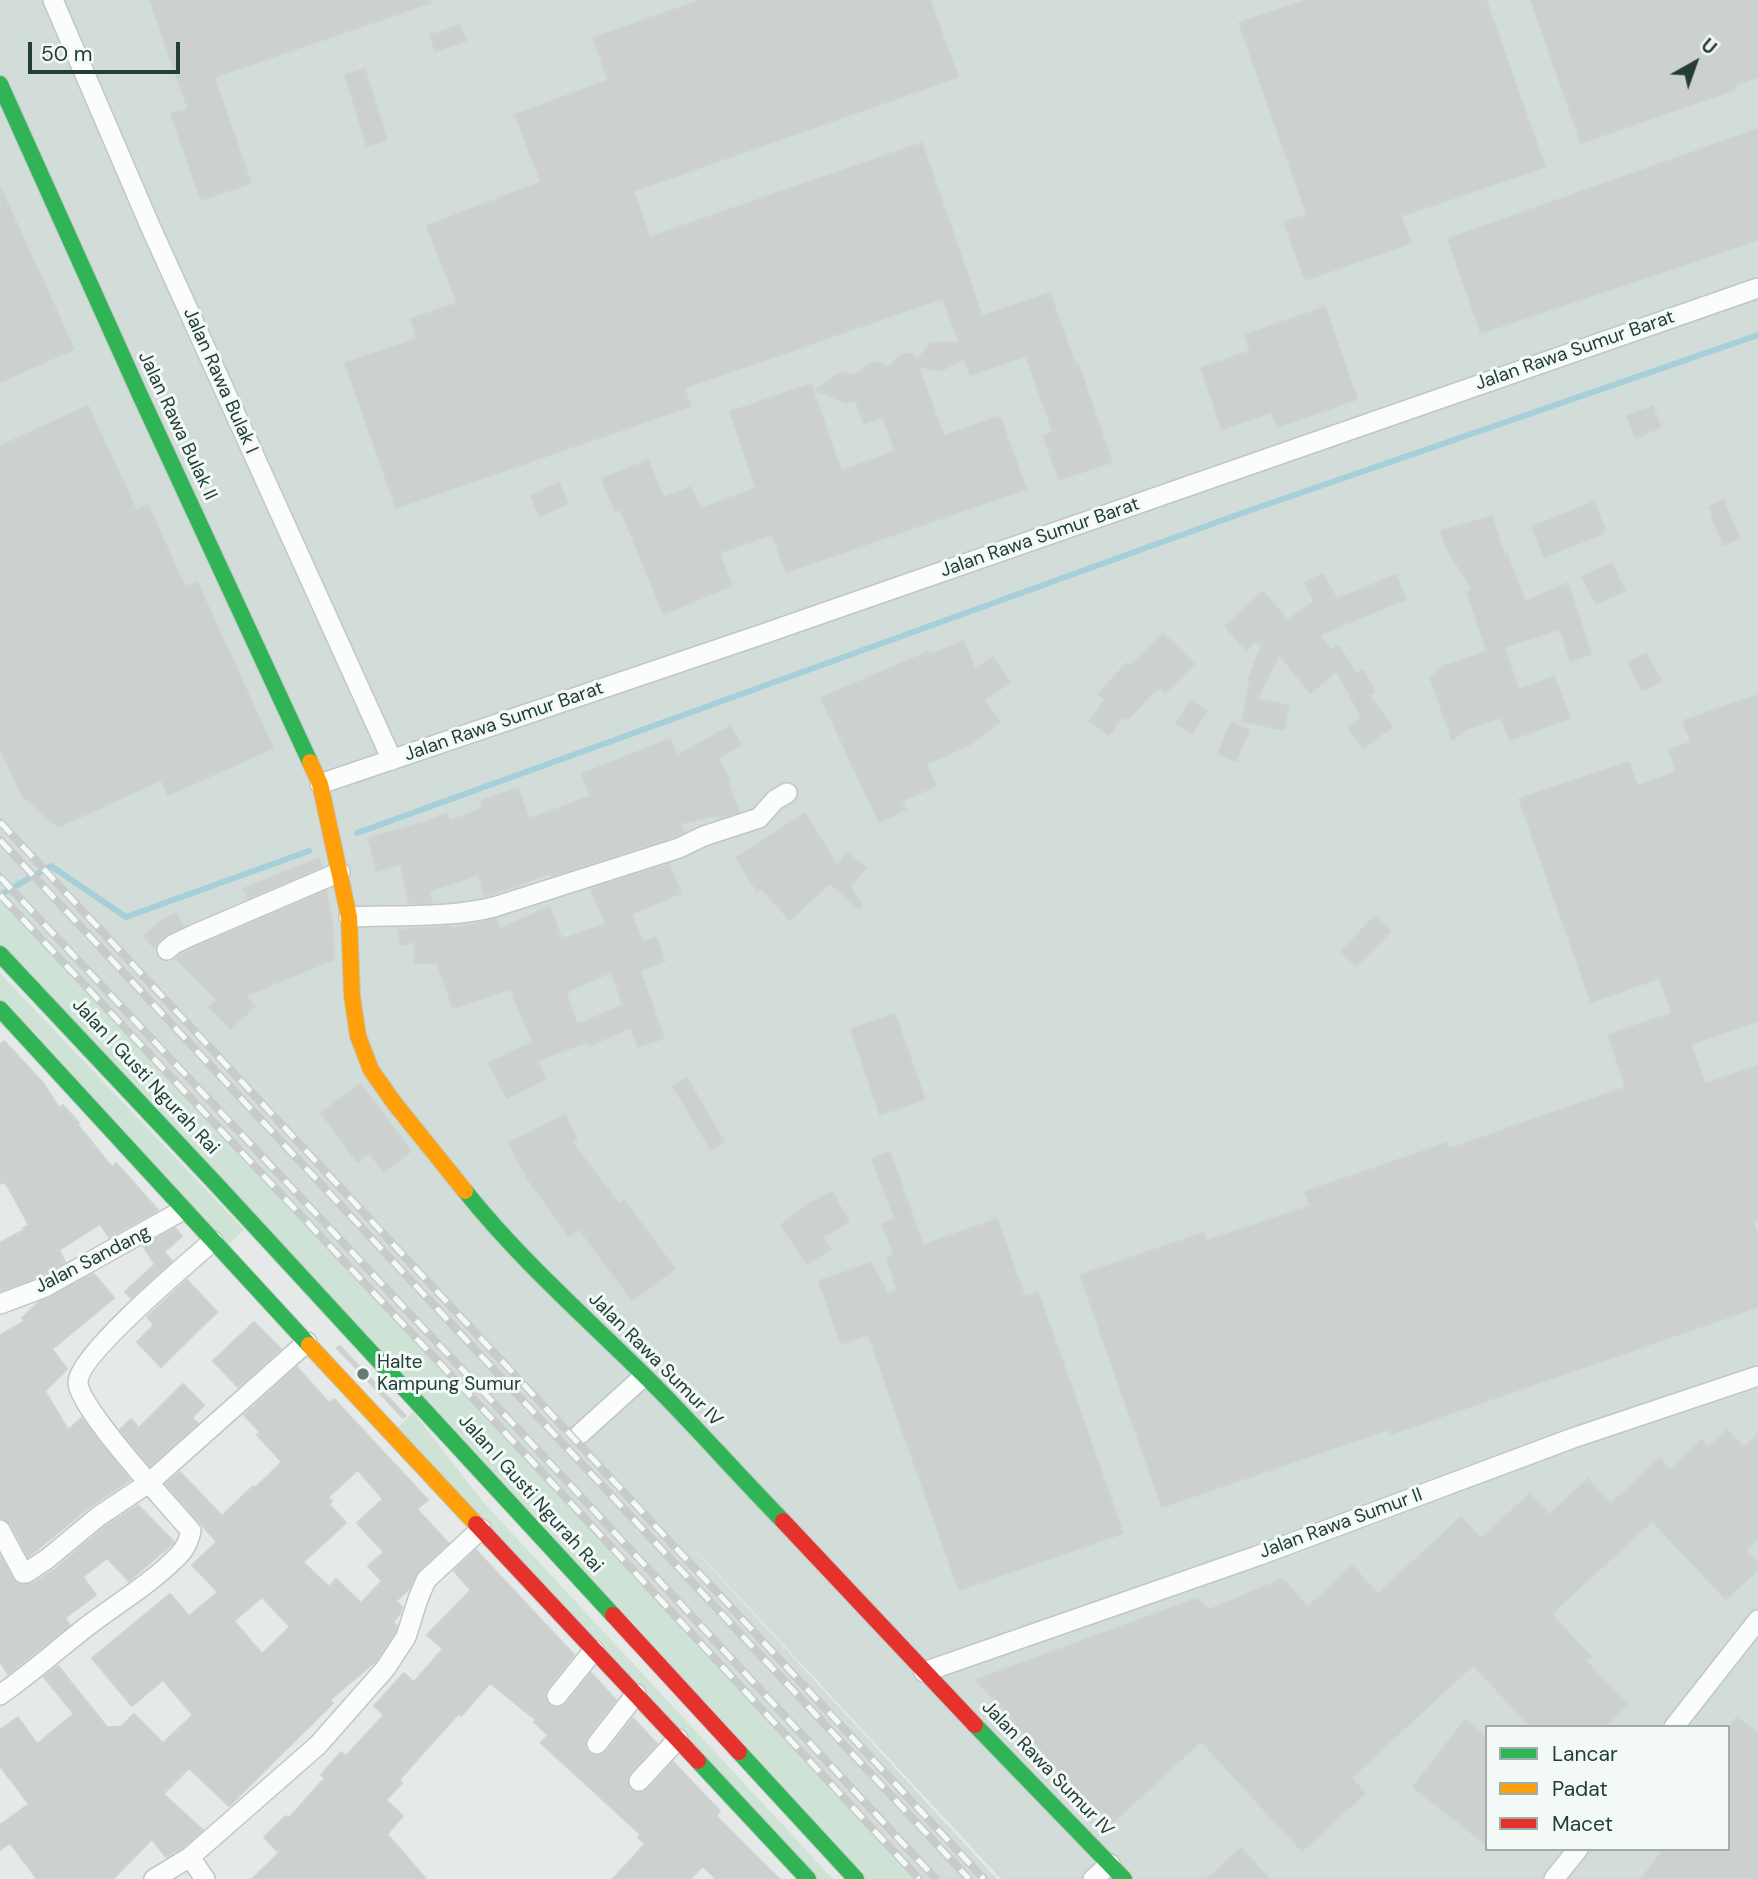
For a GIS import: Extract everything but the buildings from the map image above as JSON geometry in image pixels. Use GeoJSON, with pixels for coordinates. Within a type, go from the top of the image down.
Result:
{"type":"FeatureCollection","features":[{"type":"Feature","properties":{"kind":"main road","name":"Jalan Rawa Bulak II"},"geometry":{"type":"LineString","coordinates":[[0,84],[139,395],[320,784]]}},
{"type":"Feature","properties":{"kind":"main road","name":"Jalan Rawa Sumur IV"},"geometry":{"type":"LineString","coordinates":[[320,784],[349,917],[354,1011],[358,1036],[372,1069],[395,1104],[484,1215],[662,1394],[1124,1879]]}},
{"type":"Feature","properties":{"kind":"main road","name":"Jalan I Gusti Ngurah Rai"},"geometry":{"type":"LineString","coordinates":[[0,954],[300,1273],[856,1879]]}},
{"type":"Feature","properties":{"kind":"main road"},"geometry":{"type":"LineString","coordinates":[[0,1009],[183,1210],[678,1739],[801,1877]]}},
{"type":"Feature","properties":{"kind":"street","name":"Jalan Rawa Bulak I"},"geometry":{"type":"LineString","coordinates":[[53,0],[150,228],[392,760]]}},
{"type":"Feature","properties":{"kind":"street","name":"Jalan Rawa Sumur Barat"},"geometry":{"type":"LineString","coordinates":[[320,784],[764,635],[1758,288]]}},
{"type":"Feature","properties":{"kind":"street"},"geometry":{"type":"LineString","coordinates":[[349,917],[480,911],[679,848],[704,836],[759,818],[775,800],[787,793]]}},
{"type":"Feature","properties":{"kind":"street"},"geometry":{"type":"LineString","coordinates":[[167,950],[193,935],[340,872]]}},
{"type":"Feature","properties":{"kind":"street","name":"Jalan Sandang"},"geometry":{"type":"LineString","coordinates":[[0,1304],[46,1287],[183,1210]]}},
{"type":"Feature","properties":{"kind":"street"},"geometry":{"type":"LineString","coordinates":[[0,1695],[181,1553],[188,1542],[191,1531],[113,1440],[83,1396],[78,1382],[83,1368],[107,1339],[213,1241]]}},
{"type":"Feature","properties":{"kind":"street"},"geometry":{"type":"LineString","coordinates":[[0,1530],[23,1573],[26,1573],[99,1516],[150,1482],[307,1342]]}},
{"type":"Feature","properties":{"kind":"street","name":"Jalan Rawa Sumur II"},"geometry":{"type":"LineString","coordinates":[[924,1672],[1257,1556],[1573,1438],[1758,1376]]}},
{"type":"Feature","properties":{"kind":"street"},"geometry":{"type":"LineString","coordinates":[[580,1434],[643,1377]]}},
{"type":"Feature","properties":{"kind":"street"},"geometry":{"type":"LineString","coordinates":[[154,1879],[190,1857],[318,1745],[385,1669],[406,1637],[426,1580],[481,1529]]}},
{"type":"Feature","properties":{"kind":"street"},"geometry":{"type":"LineString","coordinates":[[1676,1725],[1758,1620]]}},
{"type":"Feature","properties":{"kind":"street"},"geometry":{"type":"LineString","coordinates":[[557,1696],[594,1650]]}},
{"type":"Feature","properties":{"kind":"street"},"geometry":{"type":"LineString","coordinates":[[597,1744],[636,1694]]}},
{"type":"Feature","properties":{"kind":"street"},"geometry":{"type":"LineString","coordinates":[[639,1782],[678,1739]]}},
{"type":"Feature","properties":{"kind":"street"},"geometry":{"type":"LineString","coordinates":[[1555,1879],[1576,1851]]}},
{"type":"Feature","properties":{"kind":"street"},"geometry":{"type":"LineString","coordinates":[[190,1857],[205,1879]]}},
{"type":"Feature","properties":{"kind":"street"},"geometry":{"type":"LineString","coordinates":[[1093,1879],[1110,1864]]}},
{"type":"Feature","properties":{"kind":"shaded area"},"geometry":{"type":"Polygon","coordinates":[[[0,0],[1758,0],[1758,1879],[1001,1879],[624,1473],[997,1879],[921,1879],[0,894],[0,0]]]}},
{"type":"Feature","properties":{"kind":"green space"},"geometry":{"type":"Polygon","coordinates":[[[0,895],[540,1470],[919,1879],[856,1879],[0,952],[0,895]]]}},
{"type":"Feature","properties":{"kind":"green space"},"geometry":{"type":"Polygon","coordinates":[[[0,973],[244,1230],[222,1251],[0,1008],[0,973]]]}},
{"type":"Feature","properties":{"kind":"green space"},"geometry":{"type":"Polygon","coordinates":[[[413,1412],[484,1503],[833,1879],[808,1879],[392,1434],[413,1412]]]}},
{"type":"Feature","properties":{"kind":"waterway"},"geometry":{"type":"LineString","coordinates":[[357,833],[1248,511],[1758,335]]}},
{"type":"Feature","properties":{"kind":"waterway"},"geometry":{"type":"LineString","coordinates":[[0,895],[51,866],[126,917],[309,851]]}},
{"type":"Feature","properties":{"kind":"railway"},"geometry":{"type":"LineString","coordinates":[[0,822],[984,1879]]}},
{"type":"Feature","properties":{"kind":"railway"},"geometry":{"type":"LineString","coordinates":[[0,840],[969,1879]]}},
{"type":"Feature","properties":{"kind":"railway"},"geometry":{"type":"LineString","coordinates":[[0,877],[936,1879]]}},
{"type":"Feature","properties":{"kind":"railway"},"geometry":{"type":"LineString","coordinates":[[0,895],[540,1470],[919,1879]]}},
{"type":"Feature","properties":{"kind":"traffic: fast"},"geometry":{"type":"LineString","coordinates":[[0,84],[310,762]]}},
{"type":"Feature","properties":{"kind":"traffic: fast"},"geometry":{"type":"LineString","coordinates":[[0,954],[613,1615]]}},
{"type":"Feature","properties":{"kind":"traffic: fast"},"geometry":{"type":"LineString","coordinates":[[0,1009],[309,1345]]}},
{"type":"Feature","properties":{"kind":"traffic: fast"},"geometry":{"type":"LineString","coordinates":[[465,1191],[536,1270],[662,1393],[783,1521]]}},
{"type":"Feature","properties":{"kind":"traffic: fast"},"geometry":{"type":"LineString","coordinates":[[975,1725],[1124,1879]]}},
{"type":"Feature","properties":{"kind":"traffic: fast"},"geometry":{"type":"LineString","coordinates":[[739,1752],[856,1879]]}},
{"type":"Feature","properties":{"kind":"traffic: fast"},"geometry":{"type":"LineString","coordinates":[[698,1761],[808,1879]]}},
{"type":"Feature","properties":{"kind":"traffic: slow"},"geometry":{"type":"LineString","coordinates":[[310,762],[320,784],[349,917],[352,996],[358,1036],[371,1070],[465,1191]]}},
{"type":"Feature","properties":{"kind":"traffic: slow"},"geometry":{"type":"LineString","coordinates":[[309,1345],[476,1524]]}},
{"type":"Feature","properties":{"kind":"traffic: jam"},"geometry":{"type":"LineString","coordinates":[[783,1521],[975,1725]]}},
{"type":"Feature","properties":{"kind":"traffic: jam"},"geometry":{"type":"LineString","coordinates":[[476,1524],[698,1761]]}},
{"type":"Feature","properties":{"kind":"traffic: jam"},"geometry":{"type":"LineString","coordinates":[[613,1615],[739,1752]]}},
{"type":"Feature","properties":{"kind":"place","name":"Halte Kampung Sumur"},"geometry":{"type":"Point","coordinates":[363,1374]}}]}
